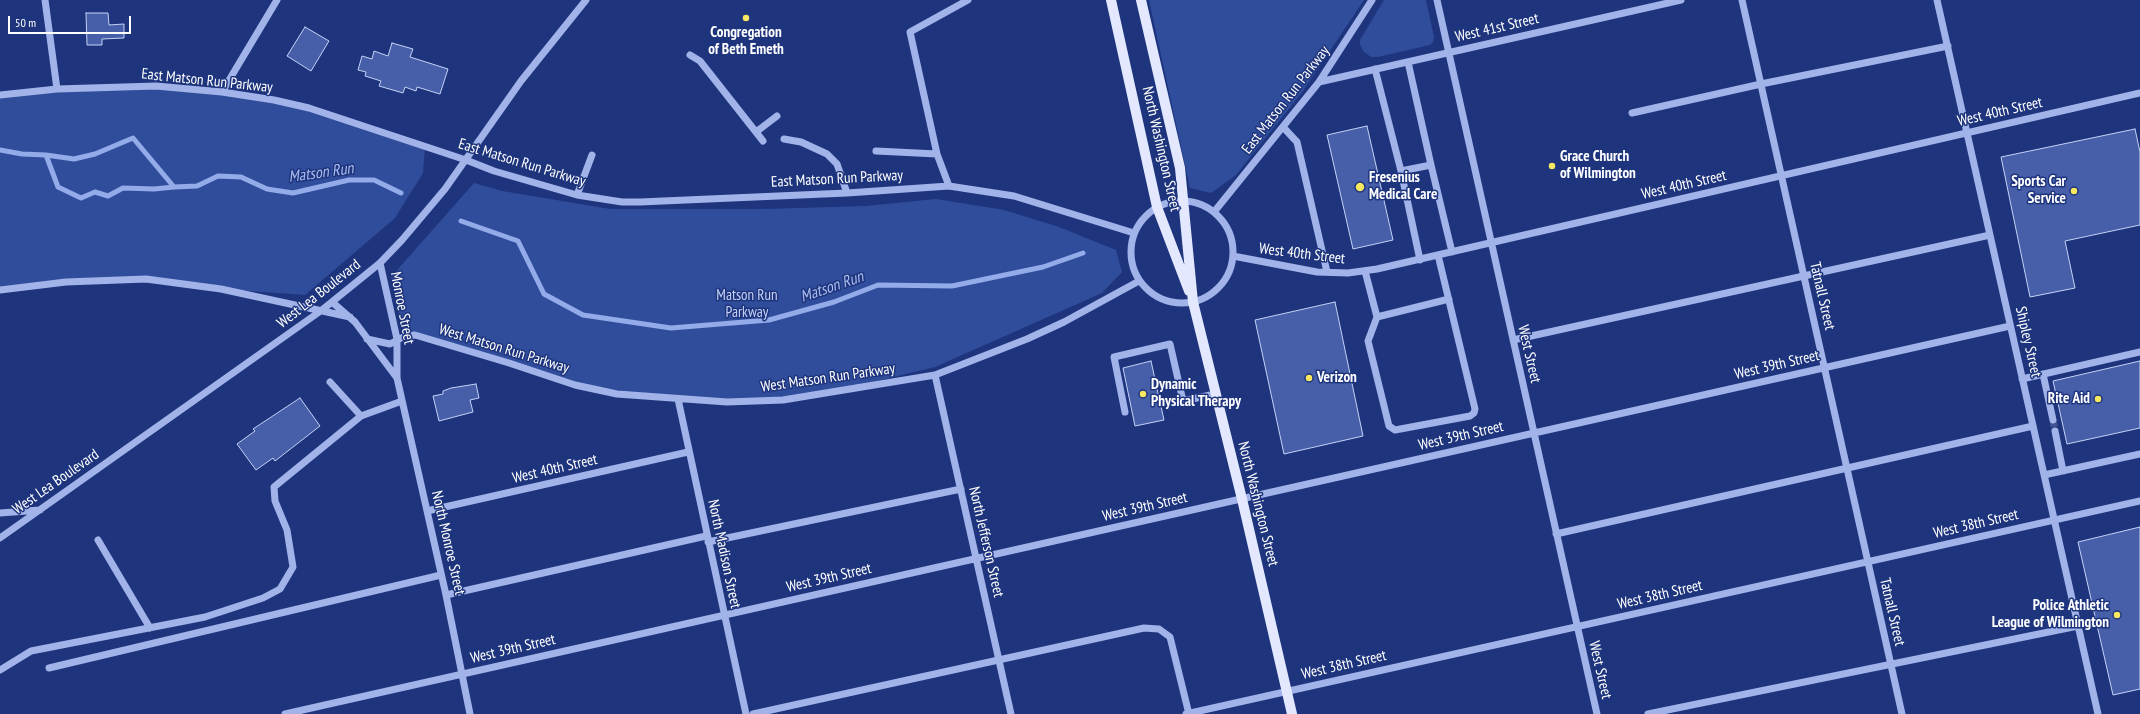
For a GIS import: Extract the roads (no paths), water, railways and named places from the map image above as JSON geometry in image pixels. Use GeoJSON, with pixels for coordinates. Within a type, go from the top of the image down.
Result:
{"type":"FeatureCollection","features":[{"type":"Feature","properties":{"kind":"main road","name":"North Washington Street"},"geometry":{"type":"LineString","coordinates":[[1111,0],[1157,207],[1193,302],[1242,499],[1292,714]]}},
{"type":"Feature","properties":{"kind":"main road","name":"North Washington Street"},"geometry":{"type":"LineString","coordinates":[[1141,0],[1180,168],[1193,302]]}},
{"type":"Feature","properties":{"kind":"street"},"geometry":{"type":"LineString","coordinates":[[45,0],[57,89]]}},
{"type":"Feature","properties":{"kind":"street"},"geometry":{"type":"LineString","coordinates":[[222,92],[277,0]]}},
{"type":"Feature","properties":{"kind":"street","name":"West Lea Boulevard"},"geometry":{"type":"LineString","coordinates":[[0,538],[322,310],[380,263],[420,219],[466,160],[534,64],[586,0]]}},
{"type":"Feature","properties":{"kind":"street"},"geometry":{"type":"LineString","coordinates":[[949,186],[937,154],[910,32],[968,0]]}},
{"type":"Feature","properties":{"kind":"street","name":"East Matson Run Parkway"},"geometry":{"type":"LineString","coordinates":[[1214,212],[1319,82],[1372,0]]}},
{"type":"Feature","properties":{"kind":"street","name":"West Street"},"geometry":{"type":"LineString","coordinates":[[1437,0],[1597,714]]}},
{"type":"Feature","properties":{"kind":"street","name":"West 41st Street"},"geometry":{"type":"LineString","coordinates":[[1319,82],[1681,0]]}},
{"type":"Feature","properties":{"kind":"street","name":"Tatnall Street"},"geometry":{"type":"LineString","coordinates":[[1742,0],[1902,714]]}},
{"type":"Feature","properties":{"kind":"street","name":"Shipley Street"},"geometry":{"type":"LineString","coordinates":[[1937,0],[2098,714]]}},
{"type":"Feature","properties":{"kind":"street"},"geometry":{"type":"LineString","coordinates":[[1632,113],[1761,84],[1948,46]]}},
{"type":"Feature","properties":{"kind":"street"},"geometry":{"type":"LineString","coordinates":[[690,55],[700,61],[763,141]]}},
{"type":"Feature","properties":{"kind":"street"},"geometry":{"type":"LineString","coordinates":[[1408,62],[1452,252]]}},
{"type":"Feature","properties":{"kind":"street"},"geometry":{"type":"LineString","coordinates":[[1376,69],[1401,171],[1420,260]]}},
{"type":"Feature","properties":{"kind":"street","name":"East Matson Run Parkway"},"geometry":{"type":"LineString","coordinates":[[0,95],[57,89],[156,86],[222,92],[309,108],[466,160],[494,171],[576,195],[622,202],[847,193],[949,186],[1014,196],[1134,234]]}},
{"type":"Feature","properties":{"kind":"street","name":"West 40th Street"},"geometry":{"type":"LineString","coordinates":[[1233,256],[1327,272],[1348,273],[1365,271],[1420,260],[1491,242],[2140,93]]}},
{"type":"Feature","properties":{"kind":"street"},"geometry":{"type":"LineString","coordinates":[[756,132],[777,116]]}},
{"type":"Feature","properties":{"kind":"street"},"geometry":{"type":"LineString","coordinates":[[1283,127],[1297,142],[1327,272]]}},
{"type":"Feature","properties":{"kind":"street"},"geometry":{"type":"LineString","coordinates":[[784,139],[801,142],[827,154],[837,164],[847,193]]}},
{"type":"Feature","properties":{"kind":"street"},"geometry":{"type":"LineString","coordinates":[[876,151],[937,154]]}},
{"type":"Feature","properties":{"kind":"street"},"geometry":{"type":"LineString","coordinates":[[576,195],[592,156]]}},
{"type":"Feature","properties":{"kind":"street"},"geometry":{"type":"LineString","coordinates":[[1401,171],[1431,165]]}},
{"type":"Feature","properties":{"kind":"street"},"geometry":{"type":"LineString","coordinates":[[1184,201],[1200,204],[1214,212],[1229,232],[1233,256],[1229,272],[1220,286],[1208,296],[1193,302],[1178,303],[1163,300],[1150,292],[1139,281],[1131,258],[1134,234],[1143,218],[1157,207],[1170,202],[1184,201]]}},
{"type":"Feature","properties":{"kind":"street"},"geometry":{"type":"LineString","coordinates":[[1513,340],[1804,277],[1990,234]]}},
{"type":"Feature","properties":{"kind":"street"},"geometry":{"type":"LineString","coordinates":[[1365,271],[1377,317],[1368,340],[1389,426],[1395,430],[1401,430],[1470,416],[1474,413],[1475,409],[1438,255]]}},
{"type":"Feature","properties":{"kind":"street","name":"Monroe Street"},"geometry":{"type":"LineString","coordinates":[[380,263],[397,339],[397,378]]}},
{"type":"Feature","properties":{"kind":"street"},"geometry":{"type":"LineString","coordinates":[[0,290],[66,282],[146,279],[206,286],[350,317]]}},
{"type":"Feature","properties":{"kind":"street","name":"West Matson Run Parkway"},"geometry":{"type":"LineString","coordinates":[[367,339],[390,344],[405,336],[414,336],[582,386],[617,394],[727,402],[783,400],[936,375],[1064,322],[1139,281]]}},
{"type":"Feature","properties":{"kind":"street"},"geometry":{"type":"LineString","coordinates":[[1377,317],[1449,299]]}},
{"type":"Feature","properties":{"kind":"street","name":"Monroe Street"},"geometry":{"type":"LineString","coordinates":[[332,302],[350,317],[397,378]]}},
{"type":"Feature","properties":{"kind":"street","name":"West 39th Street"},"geometry":{"type":"LineString","coordinates":[[285,714],[2010,326]]}},
{"type":"Feature","properties":{"kind":"street"},"geometry":{"type":"LineString","coordinates":[[1125,412],[1114,357],[1170,344],[1183,401],[1215,394]]}},
{"type":"Feature","properties":{"kind":"street"},"geometry":{"type":"LineString","coordinates":[[2022,379],[2140,352]]}},
{"type":"Feature","properties":{"kind":"street"},"geometry":{"type":"LineString","coordinates":[[2043,374],[2053,420]]}},
{"type":"Feature","properties":{"kind":"street","name":"North Jefferson Street"},"geometry":{"type":"LineString","coordinates":[[936,375],[1011,714]]}},
{"type":"Feature","properties":{"kind":"street","name":"North Monroe Street"},"geometry":{"type":"LineString","coordinates":[[397,378],[446,594],[470,714]]}},
{"type":"Feature","properties":{"kind":"street"},"geometry":{"type":"LineString","coordinates":[[330,382],[361,416]]}},
{"type":"Feature","properties":{"kind":"street","name":"North Madison Street"},"geometry":{"type":"LineString","coordinates":[[678,399],[688,452],[746,714]]}},
{"type":"Feature","properties":{"kind":"street"},"geometry":{"type":"LineString","coordinates":[[0,670],[31,651],[205,617],[238,608],[280,589],[293,567],[287,530],[275,501],[274,487],[361,416],[402,401]]}},
{"type":"Feature","properties":{"kind":"street"},"geometry":{"type":"LineString","coordinates":[[1556,534],[2033,426]]}},
{"type":"Feature","properties":{"kind":"street"},"geometry":{"type":"LineString","coordinates":[[2056,431],[2063,471]]}},
{"type":"Feature","properties":{"kind":"street","name":"West 40th Street"},"geometry":{"type":"LineString","coordinates":[[427,511],[688,452]]}},
{"type":"Feature","properties":{"kind":"street"},"geometry":{"type":"LineString","coordinates":[[2044,475],[2140,454]]}},
{"type":"Feature","properties":{"kind":"street"},"geometry":{"type":"LineString","coordinates":[[446,594],[707,539],[961,489]]}},
{"type":"Feature","properties":{"kind":"street","name":"West 38th Street"},"geometry":{"type":"LineString","coordinates":[[1188,714],[2140,501]]}},
{"type":"Feature","properties":{"kind":"street"},"geometry":{"type":"LineString","coordinates":[[0,513],[40,510]]}},
{"type":"Feature","properties":{"kind":"street"},"geometry":{"type":"LineString","coordinates":[[98,540],[150,628]]}},
{"type":"Feature","properties":{"kind":"street"},"geometry":{"type":"LineString","coordinates":[[49,668],[441,576]]}},
{"type":"Feature","properties":{"kind":"street"},"geometry":{"type":"LineString","coordinates":[[1648,714],[2078,626]]}},
{"type":"Feature","properties":{"kind":"street"},"geometry":{"type":"LineString","coordinates":[[753,714],[1144,628],[1159,629],[1170,637],[1188,714]]}},
{"type":"Feature","properties":{"kind":"waterway","name":"Matson Run"},"geometry":{"type":"LineString","coordinates":[[0,150],[22,154],[46,155],[74,159],[95,154],[133,138],[174,187],[197,186],[218,176],[241,177],[267,189],[293,193],[349,180],[374,180],[401,193]]}},
{"type":"Feature","properties":{"kind":"waterway","name":"Matson Run"},"geometry":{"type":"LineString","coordinates":[[46,155],[58,187],[81,198],[95,192],[108,196],[123,188],[154,189],[174,187]]}},
{"type":"Feature","properties":{"kind":"waterway","name":"Matson Run"},"geometry":{"type":"LineString","coordinates":[[461,221],[518,241],[544,294],[583,315],[671,328],[769,320],[834,302],[878,285],[952,286],[1043,267],[1083,253]]}},
{"type":"Feature","properties":{"kind":"tunnel"},"geometry":{"type":"LineString","coordinates":[[2053,420],[2055,431]]}},
{"type":"Feature","properties":{"kind":"place","name":"Congregation of Beth Emeth"},"geometry":{"type":"Point","coordinates":[746,18]}},
{"type":"Feature","properties":{"kind":"place","name":"Grace Church of Wilmington"},"geometry":{"type":"Point","coordinates":[1552,166]}},
{"type":"Feature","properties":{"kind":"place","name":"Fresenius Medical Care"},"geometry":{"type":"Point","coordinates":[1360,187]}},
{"type":"Feature","properties":{"kind":"place","name":"Sports Car Service"},"geometry":{"type":"Point","coordinates":[2074,191]}},
{"type":"Feature","properties":{"kind":"place","name":"Verizon"},"geometry":{"type":"Point","coordinates":[1309,378]}},
{"type":"Feature","properties":{"kind":"place","name":"Dynamic Physical Therapy"},"geometry":{"type":"Point","coordinates":[1143,394]}},
{"type":"Feature","properties":{"kind":"place","name":"Rite Aid"},"geometry":{"type":"Point","coordinates":[2098,399]}},
{"type":"Feature","properties":{"kind":"place","name":"Police Athletic League of Wilmington"},"geometry":{"type":"Point","coordinates":[2117,615]}},
{"type":"Feature","properties":{"kind":"park label","name":"Matson Run Parkway"},"geometry":{"type":"Point","coordinates":[747,304]}}]}
